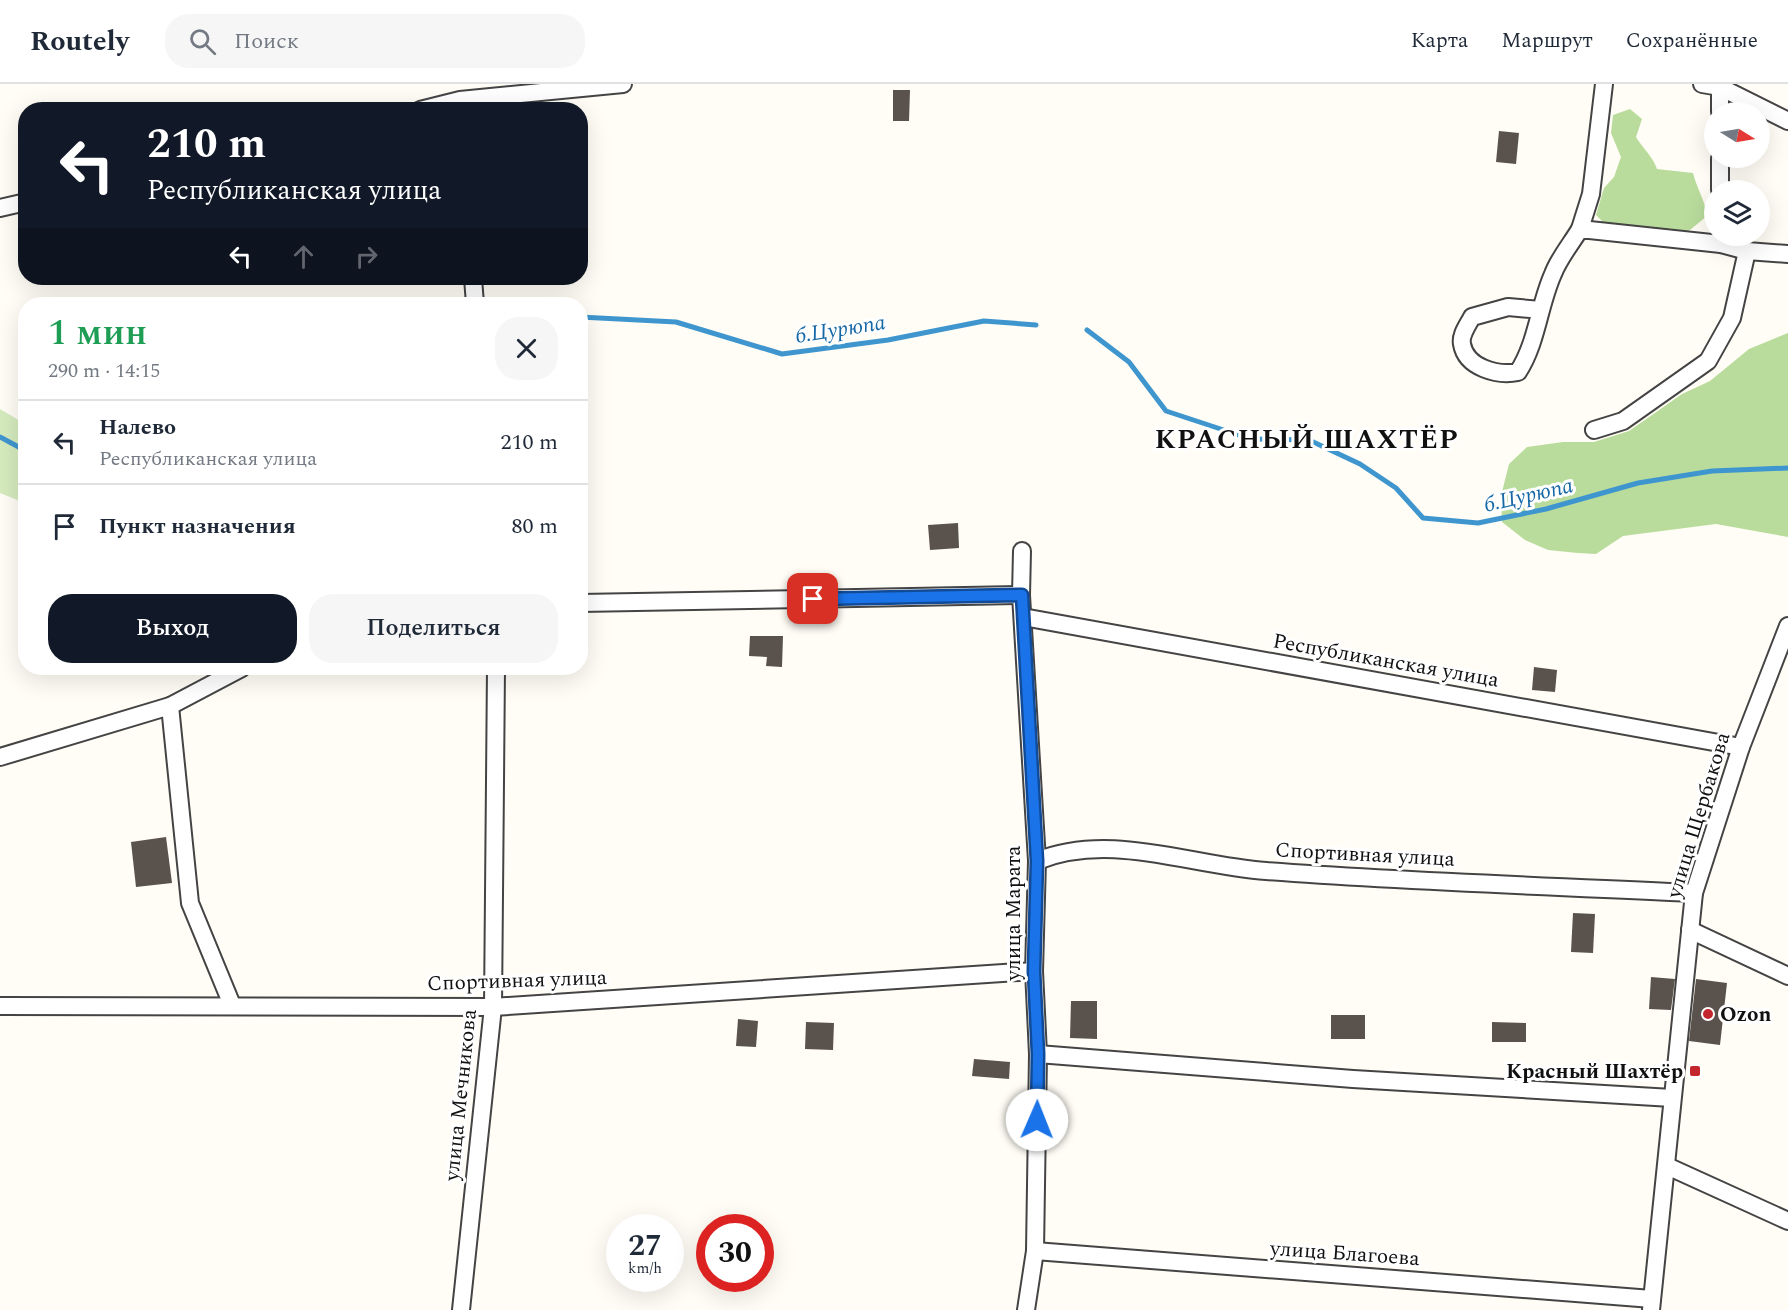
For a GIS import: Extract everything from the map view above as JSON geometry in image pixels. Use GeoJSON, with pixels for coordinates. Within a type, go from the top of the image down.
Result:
{"type":"FeatureCollection","features":[{"type":"Feature","properties":{"kind":"street"},"geometry":{"type":"LineString","coordinates":[[461,98],[623,84]]}},
{"type":"Feature","properties":{"kind":"street"},"geometry":{"type":"LineString","coordinates":[[1541,310],[1508,307],[1472,317],[1463,334],[1462,344],[1471,362],[1493,371],[1509,374],[1518,372],[1524,363],[1553,273],[1580,230],[1591,194],[1604,84]]}},
{"type":"Feature","properties":{"kind":"street"},"geometry":{"type":"LineString","coordinates":[[1702,84],[1720,87],[1788,121]]}},
{"type":"Feature","properties":{"kind":"street"},"geometry":{"type":"LineString","coordinates":[[1720,87],[1720,102]]}},
{"type":"Feature","properties":{"kind":"street"},"geometry":{"type":"LineString","coordinates":[[0,208],[18,204]]}},
{"type":"Feature","properties":{"kind":"street"},"geometry":{"type":"LineString","coordinates":[[1580,230],[1704,239]]}},
{"type":"Feature","properties":{"kind":"street"},"geometry":{"type":"LineString","coordinates":[[1735,246],[1747,251],[1788,254]]}},
{"type":"Feature","properties":{"kind":"street"},"geometry":{"type":"LineString","coordinates":[[1594,430],[1623,421],[1708,361],[1732,318],[1747,251]]}},
{"type":"Feature","properties":{"kind":"street","name":"улица Марата"},"geometry":{"type":"LineString","coordinates":[[1022,551],[1023,617],[1037,861],[1034,971],[1038,1054],[1035,1251],[1026,1310]]}},
{"type":"Feature","properties":{"kind":"street"},"geometry":{"type":"LineString","coordinates":[[588,603],[1022,595]]}},
{"type":"Feature","properties":{"kind":"street","name":"Республиканская улица"},"geometry":{"type":"LineString","coordinates":[[1023,617],[1741,747]]}},
{"type":"Feature","properties":{"kind":"street","name":"улица Щербакова"},"geometry":{"type":"LineString","coordinates":[[1652,1305],[1694,893],[1741,747],[1787,631]]}},
{"type":"Feature","properties":{"kind":"street"},"geometry":{"type":"LineString","coordinates":[[0,757],[170,706],[229,675]]}},
{"type":"Feature","properties":{"kind":"street","name":"улица Мечникова"},"geometry":{"type":"LineString","coordinates":[[460,1310],[493,1007],[496,675]]}},
{"type":"Feature","properties":{"kind":"street"},"geometry":{"type":"LineString","coordinates":[[170,706],[190,903],[232,1005]]}},
{"type":"Feature","properties":{"kind":"street","name":"Спортивная улица"},"geometry":{"type":"LineString","coordinates":[[1037,861],[1081,848],[1139,852],[1264,871],[1694,893]]}},
{"type":"Feature","properties":{"kind":"street"},"geometry":{"type":"LineString","coordinates":[[1690,930],[1788,976]]}},
{"type":"Feature","properties":{"kind":"street","name":"Спортивная улица"},"geometry":{"type":"LineString","coordinates":[[0,1006],[493,1007],[1034,971]]}},
{"type":"Feature","properties":{"kind":"street"},"geometry":{"type":"LineString","coordinates":[[1038,1054],[1353,1079],[1672,1098]]}},
{"type":"Feature","properties":{"kind":"street"},"geometry":{"type":"LineString","coordinates":[[1666,1166],[1788,1221]]}},
{"type":"Feature","properties":{"kind":"street","name":"улица Благоева"},"geometry":{"type":"LineString","coordinates":[[1035,1251],[1652,1305]]}},
{"type":"Feature","properties":{"kind":"green space"},"geometry":{"type":"Polygon","coordinates":[[[1630,109],[1642,119],[1636,137],[1657,169],[1693,173],[1704,202],[1704,218],[1690,230],[1672,234],[1605,224],[1596,215],[1604,188],[1614,177],[1621,157],[1611,133],[1613,115],[1630,109]]]}},
{"type":"Feature","properties":{"kind":"green space"},"geometry":{"type":"Polygon","coordinates":[[[1788,333],[1788,537],[1716,524],[1623,536],[1596,554],[1548,550],[1525,540],[1502,522],[1501,496],[1509,464],[1527,447],[1563,442],[1594,442],[1629,431],[1682,394],[1710,381],[1749,349],[1788,333]]]}},
{"type":"Feature","properties":{"kind":"green space"},"geometry":{"type":"Polygon","coordinates":[[[0,409],[18,420],[18,500],[0,493],[0,409]]]}},
{"type":"Feature","properties":{"kind":"building"},"geometry":{"type":"Polygon","coordinates":[[[893,90],[910,90],[909,121],[893,121],[893,90]]]}},
{"type":"Feature","properties":{"kind":"building"},"geometry":{"type":"Polygon","coordinates":[[[1499,131],[1519,133],[1516,164],[1496,162],[1499,131]]]}},
{"type":"Feature","properties":{"kind":"building"},"geometry":{"type":"Polygon","coordinates":[[[958,523],[959,548],[930,550],[928,525],[958,523]]]}},
{"type":"Feature","properties":{"kind":"building"},"geometry":{"type":"Polygon","coordinates":[[[750,636],[783,636],[782,667],[766,666],[767,657],[749,656],[750,636]]]}},
{"type":"Feature","properties":{"kind":"building"},"geometry":{"type":"Polygon","coordinates":[[[1534,667],[1557,670],[1555,692],[1532,690],[1534,667]]]}},
{"type":"Feature","properties":{"kind":"building"},"geometry":{"type":"Polygon","coordinates":[[[166,837],[172,883],[136,887],[131,842],[166,837]]]}},
{"type":"Feature","properties":{"kind":"building"},"geometry":{"type":"Polygon","coordinates":[[[1573,913],[1595,914],[1593,953],[1571,952],[1573,913]]]}},
{"type":"Feature","properties":{"kind":"building"},"geometry":{"type":"Polygon","coordinates":[[[1651,977],[1675,979],[1671,1010],[1649,1009],[1651,977]]]}},
{"type":"Feature","properties":{"kind":"building"},"geometry":{"type":"Polygon","coordinates":[[[1696,979],[1727,983],[1720,1045],[1689,1041],[1696,979]]]}},
{"type":"Feature","properties":{"kind":"building"},"geometry":{"type":"Polygon","coordinates":[[[1071,1001],[1097,1001],[1097,1039],[1070,1038],[1071,1001]]]}},
{"type":"Feature","properties":{"kind":"building"},"geometry":{"type":"Polygon","coordinates":[[[1331,1015],[1365,1015],[1365,1039],[1331,1039],[1331,1015]]]}},
{"type":"Feature","properties":{"kind":"building"},"geometry":{"type":"Polygon","coordinates":[[[738,1019],[758,1021],[756,1047],[736,1046],[738,1019]]]}},
{"type":"Feature","properties":{"kind":"building"},"geometry":{"type":"Polygon","coordinates":[[[806,1022],[834,1023],[833,1050],[805,1049],[806,1022]]]}},
{"type":"Feature","properties":{"kind":"building"},"geometry":{"type":"Polygon","coordinates":[[[1492,1022],[1526,1023],[1526,1042],[1492,1042],[1492,1022]]]}},
{"type":"Feature","properties":{"kind":"building"},"geometry":{"type":"Polygon","coordinates":[[[974,1059],[1010,1062],[1009,1079],[972,1076],[974,1059]]]}},
{"type":"Feature","properties":{"kind":"waterway","name":"б.Цурюпа"},"geometry":{"type":"LineString","coordinates":[[588,317],[676,322],[782,354],[888,340],[984,321],[1036,325]]}},
{"type":"Feature","properties":{"kind":"waterway","name":"б.Цурюпа"},"geometry":{"type":"LineString","coordinates":[[1087,330],[1129,362],[1166,411],[1251,439],[1309,440],[1360,464],[1396,488],[1423,518],[1478,523],[1546,509],[1638,483],[1712,471],[1788,468]]}},
{"type":"Feature","properties":{"kind":"waterway","name":"б.Цурюпа"},"geometry":{"type":"LineString","coordinates":[[0,437],[18,447]]}},
{"type":"Feature","properties":{"kind":"place","name":"Ozon"},"geometry":{"type":"Point","coordinates":[1708,1014]}},
{"type":"Feature","properties":{"kind":"place","name":"Красный Шахтёр"},"geometry":{"type":"Point","coordinates":[1695,1071]}},
{"type":"Feature","properties":{"kind":"district","name":"КРАСНЫЙ ШАХТЁР"},"geometry":{"type":"Point","coordinates":[1307,439]}},
{"type":"Feature","properties":{"kind":"route"},"geometry":{"type":"LineString","coordinates":[[813,599],[1022,595],[1037,861],[1034,971],[1038,1054],[1037,1120]]}}]}
